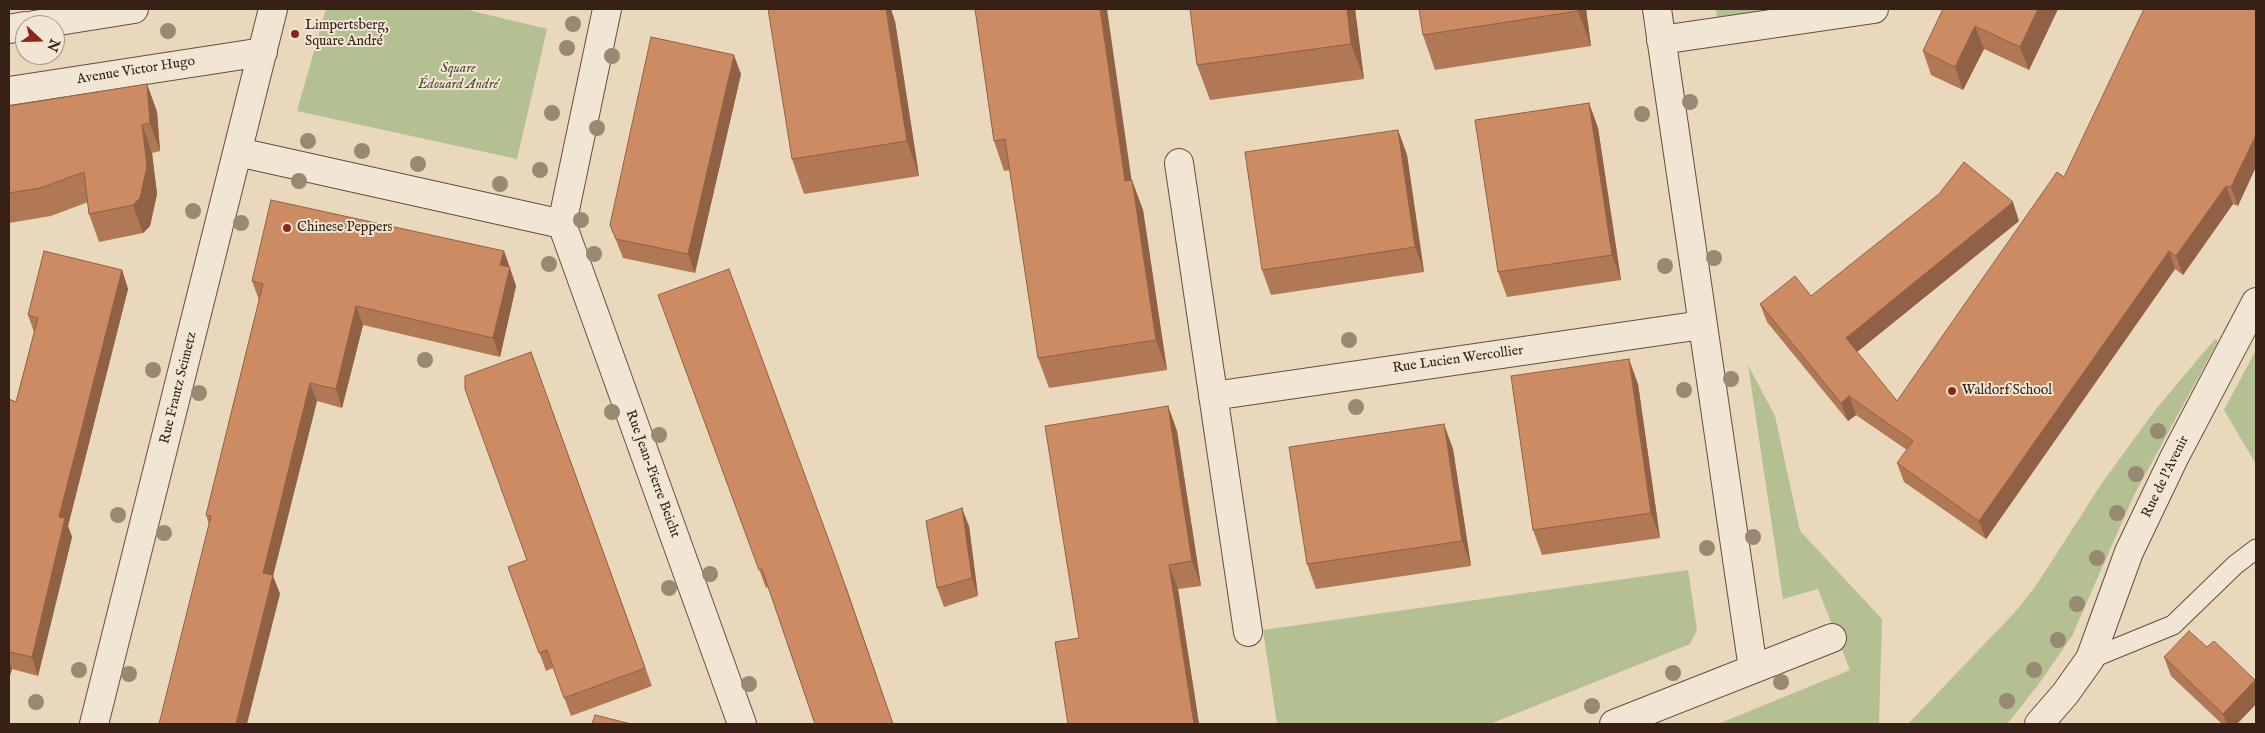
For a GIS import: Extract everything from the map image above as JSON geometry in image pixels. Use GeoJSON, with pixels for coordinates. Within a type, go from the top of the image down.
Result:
{"type":"FeatureCollection","features":[{"type":"Feature","properties":{"kind":"street"},"geometry":{"type":"LineString","coordinates":[[65,20],[134,9]]}},
{"type":"Feature","properties":{"kind":"street","name":"Rue Frantz Seimetz"},"geometry":{"type":"LineString","coordinates":[[94,724],[274,9]]}},
{"type":"Feature","properties":{"kind":"street"},"geometry":{"type":"LineString","coordinates":[[238,152],[562,224],[607,9]]}},
{"type":"Feature","properties":{"kind":"street"},"geometry":{"type":"LineString","coordinates":[[1657,9],[1752,670]]}},
{"type":"Feature","properties":{"kind":"street"},"geometry":{"type":"LineString","coordinates":[[1661,40],[1874,9]]}},
{"type":"Feature","properties":{"kind":"street","name":"Avenue Victor Hugo"},"geometry":{"type":"LineString","coordinates":[[9,92],[263,52]]}},
{"type":"Feature","properties":{"kind":"street"},"geometry":{"type":"LineString","coordinates":[[1179,163],[1248,632]]}},
{"type":"Feature","properties":{"kind":"street","name":"Rue Jean-Pierre Beicht"},"geometry":{"type":"LineString","coordinates":[[562,224],[742,724]]}},
{"type":"Feature","properties":{"kind":"street","name":"Rue de l'Avenir"},"geometry":{"type":"LineString","coordinates":[[2039,724],[2065,694],[2090,659],[2130,552],[2174,458],[2256,302]]}},
{"type":"Feature","properties":{"kind":"street","name":"Rue Lucien Wercollier"},"geometry":{"type":"LineString","coordinates":[[1214,396],[1702,325]]}},
{"type":"Feature","properties":{"kind":"street"},"geometry":{"type":"LineString","coordinates":[[1614,724],[1832,638]]}},
{"type":"Feature","properties":{"kind":"lane"},"geometry":{"type":"LineString","coordinates":[[2090,659],[2173,625],[2235,565],[2256,549]]}},
{"type":"Feature","properties":{"kind":"green space","name":"Square Édouard André"},"geometry":{"type":"Polygon","coordinates":[[[326,9],[464,9],[547,29],[517,159],[297,111],[326,9]]]}},
{"type":"Feature","properties":{"kind":"green space"},"geometry":{"type":"Polygon","coordinates":[[[1716,9],[1773,9],[1717,17],[1716,9]]]}},
{"type":"Feature","properties":{"kind":"green space"},"geometry":{"type":"Polygon","coordinates":[[[2215,339],[2218,341],[2134,495],[2072,636],[2038,685],[2007,724],[1908,724],[2016,611],[2037,584],[2102,483],[2156,409],[2215,339]]]}},
{"type":"Feature","properties":{"kind":"green space"},"geometry":{"type":"Polygon","coordinates":[[[2256,350],[2256,464],[2224,410],[2256,350]]]}},
{"type":"Feature","properties":{"kind":"green space"},"geometry":{"type":"Polygon","coordinates":[[[1748,365],[1775,416],[1800,531],[1882,619],[1879,724],[1718,724],[1850,670],[1818,589],[1783,599],[1748,365]]]}},
{"type":"Feature","properties":{"kind":"green space"},"geometry":{"type":"Polygon","coordinates":[[[1688,570],[1697,630],[1690,644],[1490,724],[1277,724],[1263,630],[1688,570]]]}},
{"type":"Feature","properties":{"kind":"building"},"geometry":{"type":"Polygon","coordinates":[[[768,9],[886,9],[907,141],[792,159],[768,9]]]}},
{"type":"Feature","properties":{"kind":"building"},"geometry":{"type":"Polygon","coordinates":[[[975,9],[1100,9],[1125,181],[1132,180],[1156,340],[1038,358],[1005,139],[994,141],[975,9]]]}},
{"type":"Feature","properties":{"kind":"building"},"geometry":{"type":"Polygon","coordinates":[[[1190,9],[1347,9],[1351,44],[1197,65],[1190,9]]]}},
{"type":"Feature","properties":{"kind":"building"},"geometry":{"type":"Polygon","coordinates":[[[1419,9],[1578,9],[1578,11],[1423,35],[1419,9]]]}},
{"type":"Feature","properties":{"kind":"building"},"geometry":{"type":"Polygon","coordinates":[[[1943,9],[2038,9],[2020,47],[1975,26],[1955,67],[1923,51],[1943,9]]]}},
{"type":"Feature","properties":{"kind":"building"},"geometry":{"type":"Polygon","coordinates":[[[2144,9],[2256,9],[2256,135],[2231,187],[2226,186],[2176,256],[2169,251],[1979,521],[1897,463],[1913,441],[1849,396],[1841,403],[1760,304],[1795,276],[1811,296],[1939,194],[1964,162],[2013,202],[1846,338],[1897,401],[2057,172],[2064,177],[2144,9]]]}},
{"type":"Feature","properties":{"kind":"building"},"geometry":{"type":"Polygon","coordinates":[[[651,37],[734,55],[688,254],[616,239],[610,225],[651,37]]]}},
{"type":"Feature","properties":{"kind":"building"},"geometry":{"type":"Polygon","coordinates":[[[147,84],[150,123],[142,125],[147,166],[140,198],[133,205],[89,214],[84,172],[40,188],[9,193],[9,106],[147,84]]]}},
{"type":"Feature","properties":{"kind":"building"},"geometry":{"type":"Polygon","coordinates":[[[1589,103],[1612,255],[1498,272],[1475,120],[1589,103]]]}},
{"type":"Feature","properties":{"kind":"building"},"geometry":{"type":"Polygon","coordinates":[[[1398,130],[1415,247],[1262,270],[1245,152],[1398,130]]]}},
{"type":"Feature","properties":{"kind":"building"},"geometry":{"type":"Polygon","coordinates":[[[271,200],[504,251],[500,265],[510,267],[493,338],[356,306],[336,389],[310,383],[263,573],[273,575],[236,724],[159,724],[211,516],[206,515],[263,284],[252,281],[271,200]]]}},
{"type":"Feature","properties":{"kind":"building"},"geometry":{"type":"Polygon","coordinates":[[[44,251],[122,270],[59,517],[65,518],[32,657],[9,652],[9,399],[16,402],[38,318],[28,315],[44,251]]]}},
{"type":"Feature","properties":{"kind":"building"},"geometry":{"type":"Polygon","coordinates":[[[729,269],[839,568],[893,724],[815,724],[762,569],[759,570],[658,295],[729,269]]]}},
{"type":"Feature","properties":{"kind":"building"},"geometry":{"type":"Polygon","coordinates":[[[531,352],[645,668],[564,698],[547,650],[539,653],[508,567],[527,560],[465,389],[465,376],[531,352]]]}},
{"type":"Feature","properties":{"kind":"building"},"geometry":{"type":"Polygon","coordinates":[[[1629,359],[1651,513],[1533,530],[1511,376],[1629,359]]]}},
{"type":"Feature","properties":{"kind":"building"},"geometry":{"type":"Polygon","coordinates":[[[1168,406],[1192,561],[1169,565],[1194,724],[1068,724],[1055,642],[1079,638],[1045,426],[1168,406]]]}},
{"type":"Feature","properties":{"kind":"building"},"geometry":{"type":"Polygon","coordinates":[[[1444,424],[1462,541],[1307,564],[1289,447],[1444,424]]]}},
{"type":"Feature","properties":{"kind":"building"},"geometry":{"type":"Polygon","coordinates":[[[962,508],[972,578],[937,588],[926,521],[962,508]]]}},
{"type":"Feature","properties":{"kind":"building"},"geometry":{"type":"Polygon","coordinates":[[[2189,631],[2207,647],[2214,641],[2255,680],[2223,714],[2164,657],[2189,631]]]}},
{"type":"Feature","properties":{"kind":"building"},"geometry":{"type":"Polygon","coordinates":[[[595,715],[631,724],[592,724],[595,715]]]}},
{"type":"Feature","properties":{"kind":"place","name":"Limpertsberg, Square André"},"geometry":{"type":"Point","coordinates":[295,34]}},
{"type":"Feature","properties":{"kind":"place","name":"Chinese Peppers"},"geometry":{"type":"Point","coordinates":[287,228]}},
{"type":"Feature","properties":{"kind":"place","name":"Waldorf School"},"geometry":{"type":"Point","coordinates":[1952,391]}}]}
